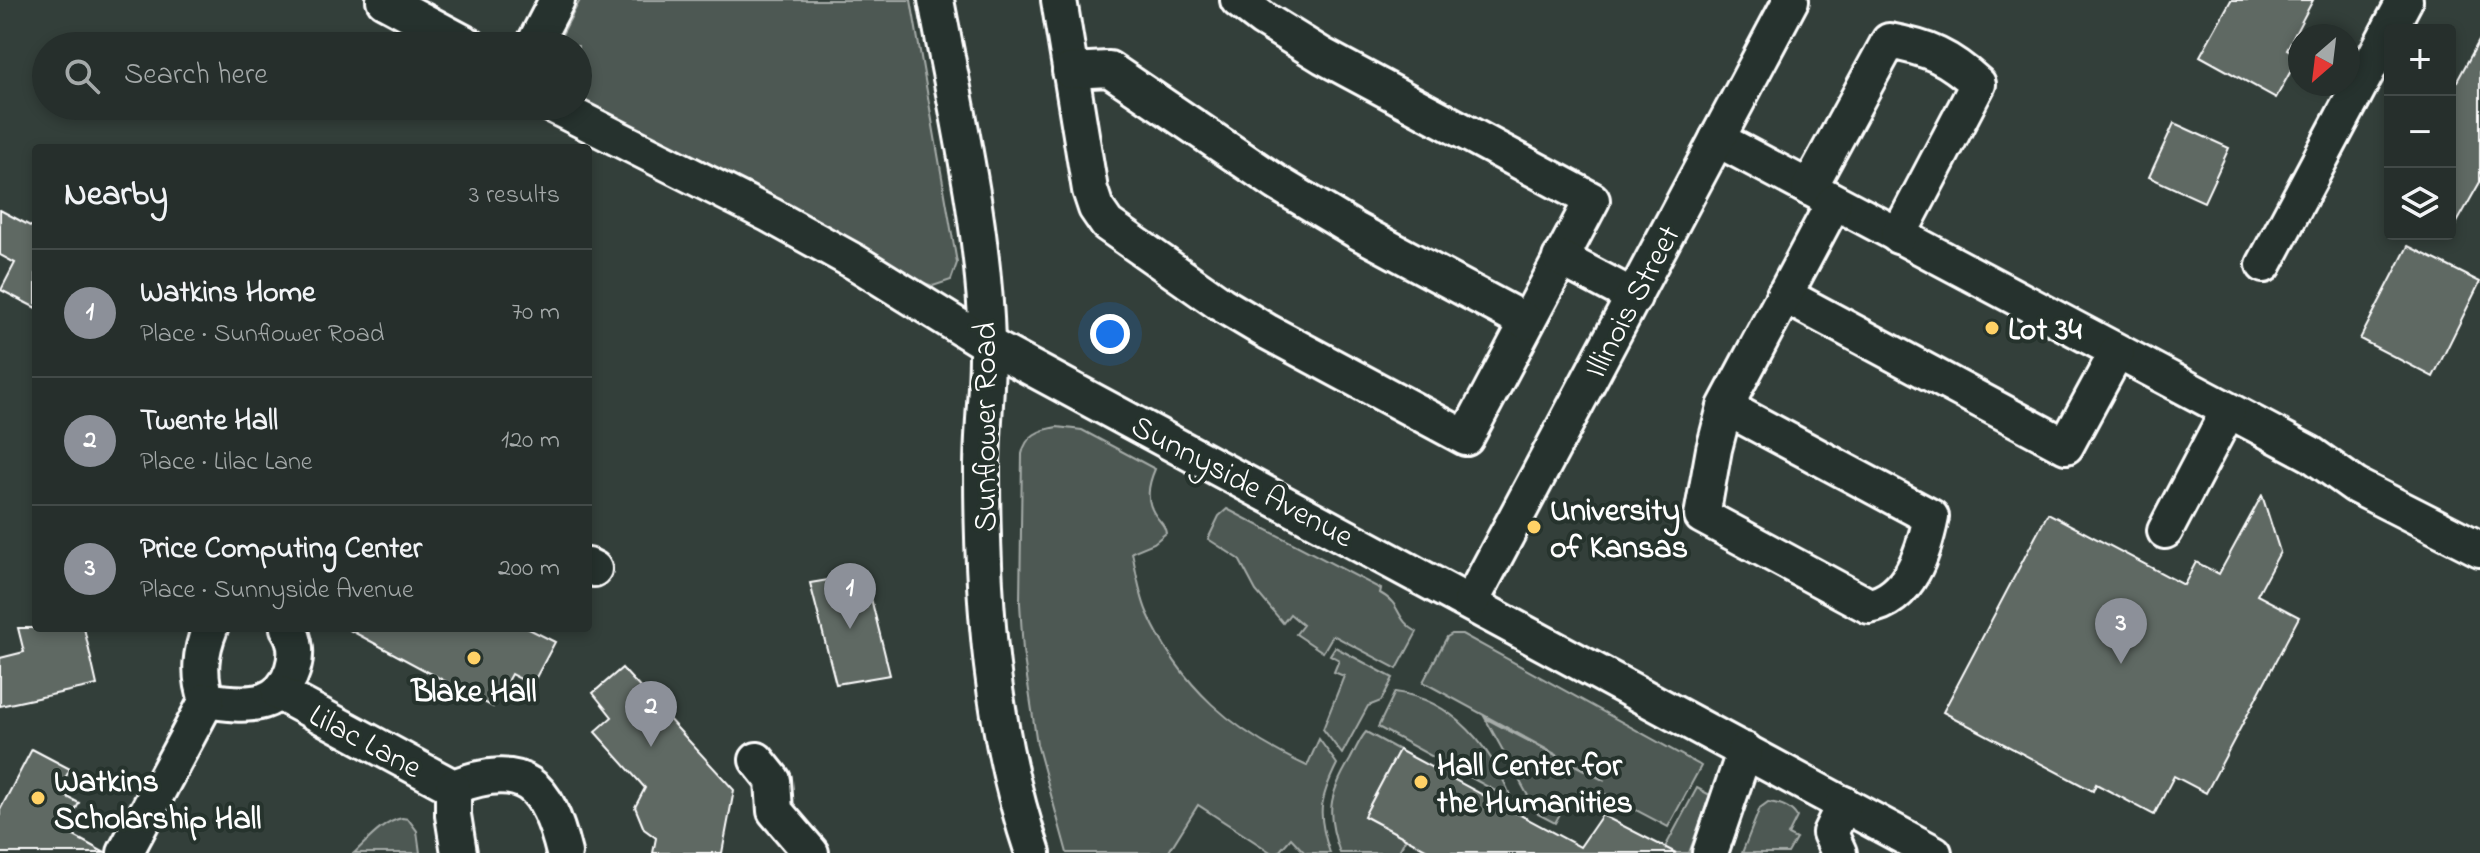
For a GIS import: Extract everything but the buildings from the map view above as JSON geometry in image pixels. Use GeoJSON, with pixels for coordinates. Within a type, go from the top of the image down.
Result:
{"type":"FeatureCollection","features":[{"type":"Feature","properties":{"kind":"street"},"geometry":{"type":"LineString","coordinates":[[384,0],[444,32]]}},
{"type":"Feature","properties":{"kind":"street"},"geometry":{"type":"LineString","coordinates":[[540,32],[557,0]]}},
{"type":"Feature","properties":{"kind":"street","name":"Sunflower Road"},"geometry":{"type":"LineString","coordinates":[[936,0],[981,247],[987,344],[982,468],[989,654],[1016,802],[1033,853]]}},
{"type":"Feature","properties":{"kind":"street"},"geometry":{"type":"LineString","coordinates":[[1059,0],[1090,190],[1096,208],[1107,224],[1221,304],[1466,438],[1592,200],[1323,56],[1238,0]]}},
{"type":"Feature","properties":{"kind":"street","name":"Illinois Street"},"geometry":{"type":"LineString","coordinates":[[1471,602],[1791,0]]}},
{"type":"Feature","properties":{"kind":"street"},"geometry":{"type":"LineString","coordinates":[[2264,265],[2405,0]]}},
{"type":"Feature","properties":{"kind":"street"},"geometry":{"type":"LineString","coordinates":[[1725,407],[1931,517],[1925,548],[1914,571],[1899,591],[1882,604],[1869,606],[1702,516],[1725,407],[1784,295],[1822,195],[1889,41],[1940,54],[1978,84],[1898,236]]}},
{"type":"Feature","properties":{"kind":"street"},"geometry":{"type":"LineString","coordinates":[[1070,71],[1109,69],[1277,183],[1357,231],[1527,322]]}},
{"type":"Feature","properties":{"kind":"street","name":"Sunnyside Avenue"},"geometry":{"type":"LineString","coordinates":[[582,120],[770,215],[855,262],[987,344],[1745,750],[1829,836],[1934,853]]}},
{"type":"Feature","properties":{"kind":"street"},"geometry":{"type":"LineString","coordinates":[[1717,139],[2311,454],[2356,486],[2480,549]]}},
{"type":"Feature","properties":{"kind":"street"},"geometry":{"type":"LineString","coordinates":[[1560,258],[1634,297]]}},
{"type":"Feature","properties":{"kind":"street"},"geometry":{"type":"LineString","coordinates":[[1784,295],[2066,446],[2117,352]]}},
{"type":"Feature","properties":{"kind":"street"},"geometry":{"type":"LineString","coordinates":[[2165,531],[2228,411]]}},
{"type":"Feature","properties":{"kind":"street"},"geometry":{"type":"LineString","coordinates":[[125,853],[207,700],[201,683],[201,663],[209,632]]}},
{"type":"Feature","properties":{"kind":"street","name":"Lilac Lane"},"geometry":{"type":"LineString","coordinates":[[207,700],[230,704],[263,701],[279,693],[295,664],[296,649],[290,632]]}},
{"type":"Feature","properties":{"kind":"street","name":"Lilac Lane"},"geometry":{"type":"LineString","coordinates":[[279,693],[453,787],[490,776],[522,780],[533,787],[550,808],[564,853]]}},
{"type":"Feature","properties":{"kind":"street"},"geometry":{"type":"LineString","coordinates":[[1710,853],[1745,750]]}},
{"type":"Feature","properties":{"kind":"street"},"geometry":{"type":"LineString","coordinates":[[757,760],[773,780],[775,811],[811,853]]}},
{"type":"Feature","properties":{"kind":"street","name":"Lilac Lane"},"geometry":{"type":"LineString","coordinates":[[453,787],[453,815],[459,853]]}},
{"type":"Feature","properties":{"kind":"shaded area"},"geometry":{"type":"Polygon","coordinates":[[[580,0],[911,0],[957,263],[951,280],[933,286],[921,282],[772,198],[592,106],[592,32],[563,32],[580,0]]]}},
{"type":"Feature","properties":{"kind":"shaded area"},"geometry":{"type":"Polygon","coordinates":[[[1057,427],[1082,430],[1155,469],[1149,499],[1166,533],[1154,543],[1132,552],[1147,612],[1160,639],[1193,685],[1233,722],[1307,766],[1319,739],[1337,764],[1326,788],[1322,808],[1323,828],[1330,853],[1305,853],[1291,838],[1278,853],[1272,853],[1198,805],[1168,853],[1067,853],[1037,744],[1023,651],[1020,603],[1022,454],[1034,434],[1057,427]]]}},
{"type":"Feature","properties":{"kind":"shaded area"},"geometry":{"type":"Polygon","coordinates":[[[1227,509],[1381,589],[1380,593],[1392,602],[1405,622],[1417,632],[1397,669],[1333,635],[1323,652],[1296,634],[1303,625],[1290,614],[1283,623],[1256,591],[1239,559],[1208,539],[1219,516],[1227,509]]]}},
{"type":"Feature","properties":{"kind":"shaded area"},"geometry":{"type":"Polygon","coordinates":[[[1462,634],[1701,766],[1668,827],[1600,791],[1592,806],[1571,794],[1555,823],[1538,814],[1485,718],[1605,781],[1423,682],[1447,637],[1462,634]]]}},
{"type":"Feature","properties":{"kind":"shaded area"},"geometry":{"type":"Polygon","coordinates":[[[1335,647],[1393,678],[1381,701],[1368,706],[1342,754],[1323,729],[1344,676],[1334,672],[1339,660],[1330,655],[1335,647]]]}},
{"type":"Feature","properties":{"kind":"shaded area"},"geometry":{"type":"Polygon","coordinates":[[[1395,692],[1416,697],[1453,716],[1494,762],[1512,800],[1378,727],[1395,692]]]}},
{"type":"Feature","properties":{"kind":"shaded area"},"geometry":{"type":"Polygon","coordinates":[[[1366,732],[1399,750],[1364,816],[1406,838],[1398,853],[1340,853],[1336,839],[1331,816],[1333,795],[1366,732]]]}},
{"type":"Feature","properties":{"kind":"shaded area"},"geometry":{"type":"Polygon","coordinates":[[[1697,788],[1710,795],[1689,853],[1662,853],[1697,788]]]}},
{"type":"Feature","properties":{"kind":"shaded area"},"geometry":{"type":"Polygon","coordinates":[[[1768,802],[1784,806],[1797,817],[1788,835],[1796,839],[1788,853],[1742,853],[1760,808],[1768,802]]]}},
{"type":"Feature","properties":{"kind":"shaded area"},"geometry":{"type":"Polygon","coordinates":[[[402,818],[408,819],[417,831],[420,853],[354,853],[382,827],[402,818]]]}},
{"type":"Feature","properties":{"kind":"place","name":"Lot 34"},"geometry":{"type":"Point","coordinates":[1992,328]}},
{"type":"Feature","properties":{"kind":"place","name":"University of Kansas"},"geometry":{"type":"Point","coordinates":[1534,527]}},
{"type":"Feature","properties":{"kind":"place","name":"Watkins Home"},"geometry":{"type":"Point","coordinates":[850,629]}},
{"type":"Feature","properties":{"kind":"place","name":"Blake Hall"},"geometry":{"type":"Point","coordinates":[474,658]}},
{"type":"Feature","properties":{"kind":"place","name":"Price Computing Center"},"geometry":{"type":"Point","coordinates":[2121,664]}},
{"type":"Feature","properties":{"kind":"place","name":"Twente Hall"},"geometry":{"type":"Point","coordinates":[651,747]}},
{"type":"Feature","properties":{"kind":"place","name":"Hall Center for the Humanities"},"geometry":{"type":"Point","coordinates":[1421,782]}},
{"type":"Feature","properties":{"kind":"place","name":"Watkins Scholarship Hall"},"geometry":{"type":"Point","coordinates":[38,798]}}]}
